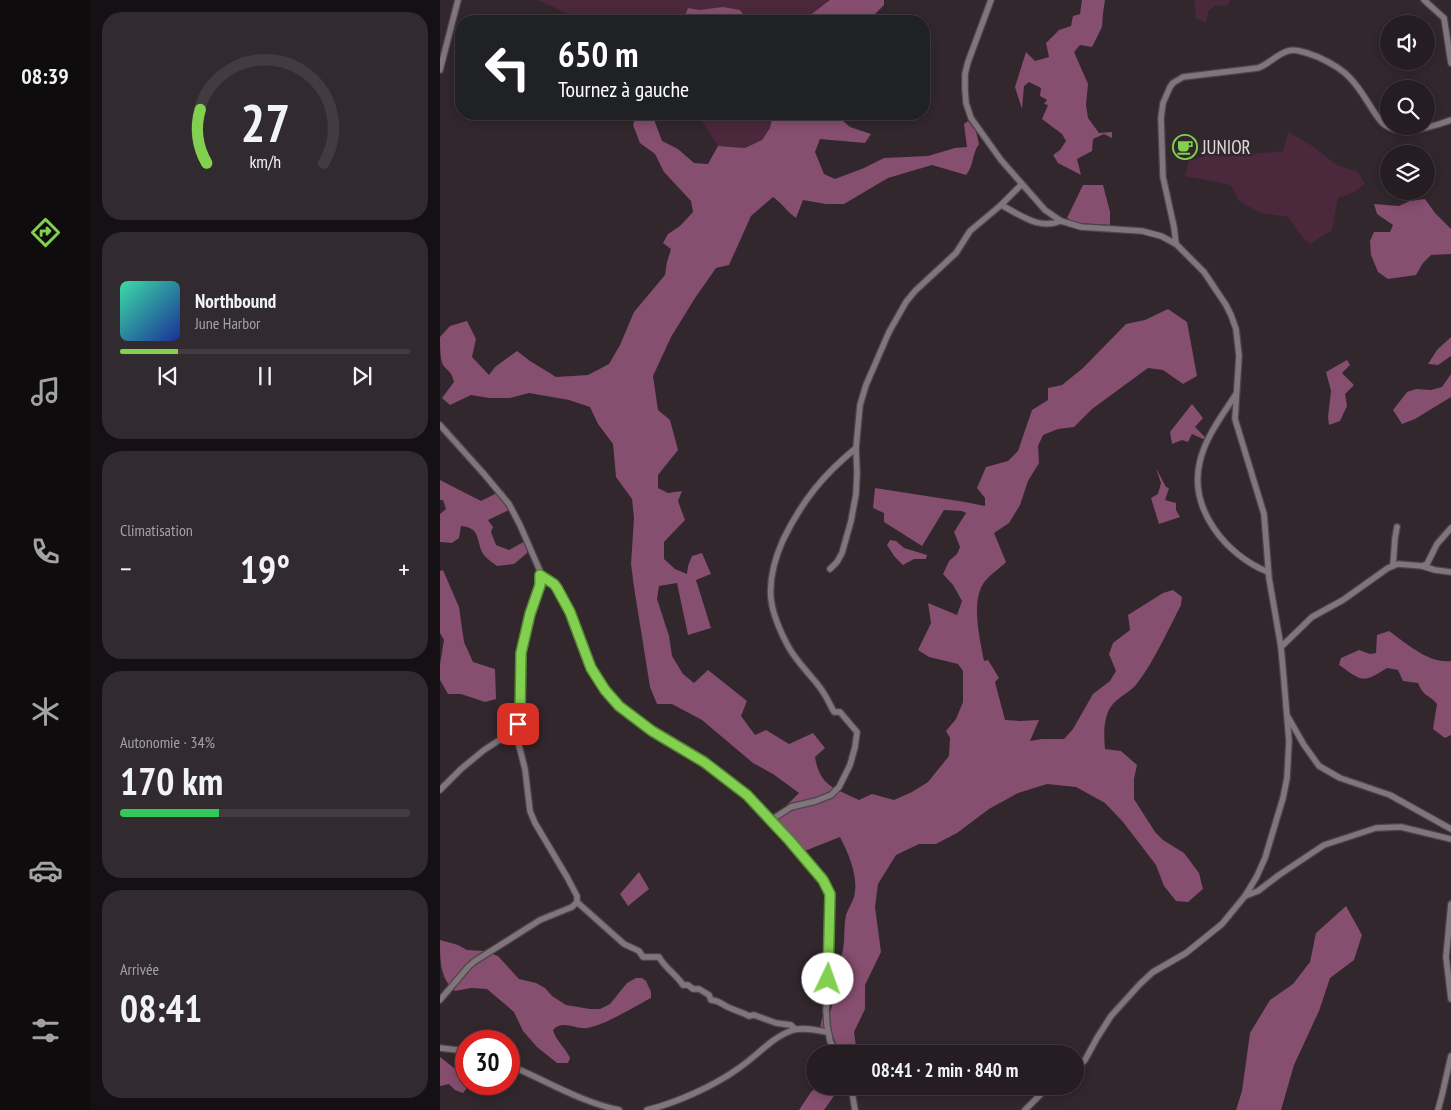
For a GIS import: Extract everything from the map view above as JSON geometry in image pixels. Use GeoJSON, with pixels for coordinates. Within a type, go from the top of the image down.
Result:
{"type":"FeatureCollection","features":[{"type":"Feature","properties":{"kind":"street"},"geometry":{"type":"LineString","coordinates":[[440,70],[458,0]]}},
{"type":"Feature","properties":{"kind":"street"},"geometry":{"type":"LineString","coordinates":[[991,0],[965,74],[966,103],[971,118],[1001,160],[1045,210],[1061,221],[1081,227],[1142,231],[1161,236],[1176,244],[1204,272],[1234,321],[1238,337],[1239,356],[1235,412],[1237,426],[1264,514],[1268,572],[1281,647],[1287,715],[1288,760],[1283,798],[1266,858],[1245,896],[1222,924],[1206,938],[1186,953],[1152,972],[1140,984],[1111,1016],[1084,1061]]}},
{"type":"Feature","properties":{"kind":"street"},"geometry":{"type":"LineString","coordinates":[[1424,0],[1444,18],[1451,62]]}},
{"type":"Feature","properties":{"kind":"street"},"geometry":{"type":"LineString","coordinates":[[1176,244],[1163,177],[1161,118],[1163,103],[1170,87],[1173,82],[1183,77],[1258,68],[1288,51],[1300,52],[1316,56],[1349,76],[1379,121],[1385,126],[1400,130],[1410,130],[1451,120]]}},
{"type":"Feature","properties":{"kind":"street"},"geometry":{"type":"LineString","coordinates":[[830,569],[842,553],[856,494],[856,448],[860,405],[866,385],[889,332],[914,291],[956,253],[970,231],[1022,184]]}},
{"type":"Feature","properties":{"kind":"street"},"geometry":{"type":"LineString","coordinates":[[1001,205],[1042,225],[1061,221]]}},
{"type":"Feature","properties":{"kind":"street"},"geometry":{"type":"LineString","coordinates":[[1236,394],[1216,424],[1203,452],[1199,464],[1199,491],[1205,514],[1220,536],[1238,555],[1268,572]]}},
{"type":"Feature","properties":{"kind":"street"},"geometry":{"type":"LineString","coordinates":[[440,425],[509,504],[536,560],[540,575],[540,585],[530,614],[521,653],[520,713],[515,730],[525,769],[530,811],[577,896],[576,902],[572,907],[540,920],[475,961],[440,1000]]}},
{"type":"Feature","properties":{"kind":"street"},"geometry":{"type":"LineString","coordinates":[[771,820],[791,807],[816,801],[836,791],[850,765],[855,747],[856,730],[840,712],[834,712],[822,690],[796,659],[788,645],[773,609],[771,584],[773,567],[778,552],[801,506],[835,466],[856,448]]}},
{"type":"Feature","properties":{"kind":"street"},"geometry":{"type":"LineString","coordinates":[[1393,565],[1397,528]]}},
{"type":"Feature","properties":{"kind":"street"},"geometry":{"type":"LineString","coordinates":[[1422,566],[1428,564],[1436,544],[1451,528]]}},
{"type":"Feature","properties":{"kind":"street"},"geometry":{"type":"LineString","coordinates":[[1281,647],[1312,617],[1343,600],[1393,565],[1422,566],[1451,572]]}},
{"type":"Feature","properties":{"kind":"street"},"geometry":{"type":"LineString","coordinates":[[540,575],[557,588],[570,612],[591,668],[605,690],[619,706],[652,731],[704,762],[733,783],[771,820],[823,880],[830,894],[830,963],[826,1010],[827,1032],[833,1045]]}},
{"type":"Feature","properties":{"kind":"street"},"geometry":{"type":"LineString","coordinates":[[1287,715],[1304,745],[1319,766],[1340,778],[1390,796],[1451,829]]}},
{"type":"Feature","properties":{"kind":"street"},"geometry":{"type":"LineString","coordinates":[[440,790],[484,750],[515,730]]}},
{"type":"Feature","properties":{"kind":"street"},"geometry":{"type":"LineString","coordinates":[[1245,896],[1258,891],[1324,845],[1376,828],[1386,826],[1401,827],[1451,839]]}},
{"type":"Feature","properties":{"kind":"street"},"geometry":{"type":"LineString","coordinates":[[576,902],[624,944],[639,951],[643,957],[659,957],[663,965],[677,976],[684,985],[688,985],[693,989],[699,989],[709,995],[711,1000],[720,1001],[727,1007],[741,1011],[749,1016],[754,1015],[776,1023],[791,1025],[795,1029]]}},
{"type":"Feature","properties":{"kind":"street"},"geometry":{"type":"LineString","coordinates":[[1451,904],[1446,957],[1451,1000]]}},
{"type":"Feature","properties":{"kind":"street"},"geometry":{"type":"LineString","coordinates":[[647,1110],[676,1101],[728,1076],[776,1039],[795,1029],[827,1032]]}},
{"type":"Feature","properties":{"kind":"street"},"geometry":{"type":"LineString","coordinates":[[440,1048],[455,1050]]}},
{"type":"Feature","properties":{"kind":"street"},"geometry":{"type":"LineString","coordinates":[[1438,1110],[1451,1056]]}},
{"type":"Feature","properties":{"kind":"street"},"geometry":{"type":"LineString","coordinates":[[520,1070],[584,1100],[619,1110]]}},
{"type":"Feature","properties":{"kind":"street"},"geometry":{"type":"LineString","coordinates":[[852,1095],[855,1110]]}},
{"type":"Feature","properties":{"kind":"street"},"geometry":{"type":"LineString","coordinates":[[1025,1110],[1040,1095]]}},
{"type":"Feature","properties":{"kind":"shaded area"},"geometry":{"type":"Polygon","coordinates":[[[538,0],[830,0],[810,15],[571,15],[538,0]]]}},
{"type":"Feature","properties":{"kind":"shaded area"},"geometry":{"type":"Polygon","coordinates":[[[830,0],[884,0],[884,5],[874,15],[810,15],[830,0]]]}},
{"type":"Feature","properties":{"kind":"shaded area"},"geometry":{"type":"Polygon","coordinates":[[[1082,0],[1105,0],[1102,27],[1092,47],[1080,45],[1074,52],[1088,84],[1086,105],[1088,118],[1099,133],[1112,132],[1112,138],[1104,134],[1093,139],[1092,151],[1077,159],[1081,175],[1058,163],[1053,155],[1060,150],[1066,141],[1062,134],[1042,119],[1048,105],[1044,104],[1047,100],[1040,96],[1041,88],[1029,82],[1024,86],[1022,109],[1015,87],[1026,52],[1035,61],[1049,57],[1046,43],[1059,30],[1071,26],[1073,16],[1080,14],[1082,0]]]}},
{"type":"Feature","properties":{"kind":"shaded area"},"geometry":{"type":"Polygon","coordinates":[[[1194,0],[1230,0],[1227,7],[1215,5],[1208,12],[1206,23],[1196,18],[1194,0]]]}},
{"type":"Feature","properties":{"kind":"shaded area"},"geometry":{"type":"Polygon","coordinates":[[[723,7],[740,10],[744,15],[685,15],[688,8],[699,10],[723,7]]]}},
{"type":"Feature","properties":{"kind":"shaded area"},"geometry":{"type":"Polygon","coordinates":[[[635,120],[654,120],[662,141],[678,149],[694,163],[708,164],[718,146],[745,148],[762,140],[770,128],[772,120],[842,120],[850,127],[871,134],[865,143],[820,139],[815,152],[824,174],[835,179],[884,158],[928,156],[955,148],[967,147],[964,124],[968,121],[976,131],[979,144],[966,175],[932,165],[888,178],[844,204],[826,204],[803,200],[796,218],[773,197],[751,216],[729,265],[716,268],[695,298],[671,337],[653,376],[658,410],[670,420],[678,450],[658,475],[658,488],[668,493],[682,491],[678,501],[685,520],[664,542],[664,559],[675,569],[687,574],[692,556],[702,553],[711,574],[696,580],[711,628],[688,635],[677,583],[659,586],[657,599],[669,636],[672,656],[683,674],[694,683],[708,670],[747,701],[741,716],[755,735],[766,730],[789,744],[813,733],[825,748],[815,757],[817,767],[825,781],[836,789],[859,800],[872,794],[894,800],[928,782],[949,756],[950,738],[946,731],[956,719],[963,702],[963,671],[958,664],[929,657],[918,650],[931,623],[928,603],[957,615],[962,601],[953,585],[943,574],[949,561],[957,554],[960,547],[954,532],[966,513],[944,510],[922,546],[884,522],[884,513],[873,508],[875,488],[985,506],[985,498],[977,488],[986,467],[1008,461],[1018,451],[1032,410],[1048,400],[1048,388],[1062,385],[1083,368],[1126,324],[1145,320],[1168,309],[1187,322],[1197,376],[1183,384],[1163,370],[1148,368],[1092,409],[1074,427],[1058,429],[1043,435],[1038,446],[1039,463],[1028,481],[1020,505],[1009,523],[994,533],[1006,562],[983,584],[979,592],[977,611],[984,661],[988,660],[999,678],[995,682],[1005,720],[1039,720],[1030,741],[1064,739],[1073,729],[1093,694],[1110,681],[1116,671],[1109,654],[1113,643],[1130,630],[1128,615],[1163,593],[1173,590],[1182,597],[1181,605],[1149,666],[1136,685],[1110,708],[1104,733],[1105,749],[1121,751],[1137,765],[1134,779],[1134,799],[1155,832],[1163,840],[1184,853],[1199,873],[1203,889],[1188,902],[1176,901],[1164,886],[1156,865],[1123,822],[1105,803],[1076,787],[1047,784],[1018,793],[989,809],[957,833],[936,844],[919,844],[896,855],[878,884],[875,907],[881,952],[865,985],[865,1009],[854,1032],[856,1045],[837,1045],[831,1034],[820,1028],[822,1018],[830,1012],[838,987],[823,986],[822,967],[841,957],[846,915],[854,897],[854,874],[847,851],[840,837],[802,852],[775,817],[799,793],[773,774],[753,763],[702,720],[672,704],[657,704],[650,687],[631,564],[634,518],[632,499],[616,477],[613,444],[598,424],[590,407],[569,400],[529,393],[510,398],[489,398],[471,395],[450,405],[442,398],[454,382],[451,373],[442,362],[440,337],[450,326],[467,321],[476,339],[472,357],[489,375],[495,367],[517,351],[556,377],[588,375],[609,364],[620,345],[634,312],[665,275],[671,249],[663,243],[668,234],[680,226],[693,212],[691,201],[664,172],[655,154],[640,143],[633,125],[635,120]]]}},
{"type":"Feature","properties":{"kind":"shaded area"},"geometry":{"type":"Polygon","coordinates":[[[701,120],[772,120],[770,128],[762,140],[745,148],[718,146],[701,120]]]}},
{"type":"Feature","properties":{"kind":"shaded area"},"geometry":{"type":"Polygon","coordinates":[[[1288,132],[1311,145],[1337,165],[1358,172],[1365,184],[1353,193],[1338,198],[1332,230],[1310,244],[1288,217],[1261,213],[1239,201],[1231,185],[1185,176],[1189,161],[1207,155],[1229,156],[1283,151],[1288,132]]]}},
{"type":"Feature","properties":{"kind":"shaded area"},"geometry":{"type":"Polygon","coordinates":[[[1083,185],[1103,185],[1110,212],[1110,225],[1076,223],[1067,218],[1083,185]]]}},
{"type":"Feature","properties":{"kind":"shaded area"},"geometry":{"type":"Polygon","coordinates":[[[1426,200],[1435,213],[1451,229],[1451,254],[1431,255],[1423,263],[1416,275],[1388,279],[1378,272],[1371,255],[1370,241],[1374,232],[1390,232],[1393,225],[1377,214],[1374,204],[1399,206],[1410,201],[1426,200]]]}},
{"type":"Feature","properties":{"kind":"shaded area"},"geometry":{"type":"Polygon","coordinates":[[[1451,337],[1451,356],[1438,365],[1428,364],[1437,350],[1451,337]]]}},
{"type":"Feature","properties":{"kind":"shaded area"},"geometry":{"type":"Polygon","coordinates":[[[1347,360],[1350,365],[1342,373],[1354,385],[1345,394],[1347,406],[1340,421],[1329,425],[1331,391],[1326,372],[1347,360]]]}},
{"type":"Feature","properties":{"kind":"shaded area"},"geometry":{"type":"Polygon","coordinates":[[[1451,374],[1451,397],[1415,419],[1402,424],[1393,410],[1407,392],[1416,389],[1431,390],[1442,387],[1451,374]]]}},
{"type":"Feature","properties":{"kind":"shaded area"},"geometry":{"type":"Polygon","coordinates":[[[1192,404],[1203,418],[1195,427],[1206,438],[1203,439],[1192,434],[1188,442],[1182,440],[1172,444],[1170,432],[1192,404]]]}},
{"type":"Feature","properties":{"kind":"shaded area"},"geometry":{"type":"Polygon","coordinates":[[[1156,468],[1166,487],[1169,488],[1165,500],[1176,503],[1176,510],[1180,517],[1159,524],[1151,498],[1158,494],[1161,483],[1156,468]]]}},
{"type":"Feature","properties":{"kind":"shaded area"},"geometry":{"type":"Polygon","coordinates":[[[440,480],[481,501],[503,490],[513,508],[488,520],[493,527],[491,532],[496,545],[509,550],[527,540],[527,553],[514,564],[497,566],[483,554],[474,531],[461,526],[459,538],[452,543],[440,542],[440,514],[446,509],[443,500],[440,500],[440,480]]]}},
{"type":"Feature","properties":{"kind":"shaded area"},"geometry":{"type":"Polygon","coordinates":[[[890,540],[896,541],[904,548],[927,555],[926,559],[914,559],[903,565],[887,545],[890,540]]]}},
{"type":"Feature","properties":{"kind":"shaded area"},"geometry":{"type":"Polygon","coordinates":[[[443,570],[459,607],[464,642],[473,662],[495,669],[496,699],[485,702],[461,694],[448,694],[440,680],[440,664],[444,640],[440,633],[440,571],[443,570]]]}},
{"type":"Feature","properties":{"kind":"shaded area"},"geometry":{"type":"Polygon","coordinates":[[[1389,631],[1410,647],[1426,656],[1443,661],[1451,661],[1451,735],[1445,738],[1433,729],[1437,704],[1424,693],[1418,683],[1403,681],[1398,670],[1387,668],[1372,677],[1362,678],[1339,665],[1341,658],[1359,650],[1370,654],[1376,653],[1377,635],[1389,631]]]}},
{"type":"Feature","properties":{"kind":"shaded area"},"geometry":{"type":"Polygon","coordinates":[[[639,872],[649,889],[628,906],[620,894],[639,872]]]}},
{"type":"Feature","properties":{"kind":"shaded area"},"geometry":{"type":"Polygon","coordinates":[[[1346,906],[1362,935],[1354,960],[1330,978],[1319,1011],[1294,1065],[1281,1110],[1236,1110],[1242,1091],[1250,1033],[1270,1000],[1293,984],[1310,962],[1316,933],[1346,906]]]}},
{"type":"Feature","properties":{"kind":"shaded area"},"geometry":{"type":"Polygon","coordinates":[[[440,940],[458,945],[467,950],[484,951],[498,956],[519,979],[536,983],[566,1005],[600,1009],[610,1004],[627,983],[636,978],[642,978],[646,981],[651,992],[651,998],[611,1020],[594,1026],[583,1028],[561,1025],[557,1027],[553,1030],[554,1034],[570,1058],[568,1063],[557,1063],[537,1047],[523,1031],[514,1012],[487,989],[471,988],[455,991],[450,986],[442,969],[440,940]]]}},
{"type":"Feature","properties":{"kind":"shaded area"},"geometry":{"type":"Polygon","coordinates":[[[440,1057],[455,1068],[455,1090],[449,1084],[440,1086],[440,1057]]]}},
{"type":"Feature","properties":{"kind":"shaded area"},"geometry":{"type":"Polygon","coordinates":[[[809,1095],[835,1095],[824,1110],[799,1110],[809,1095]]]}},
{"type":"Feature","properties":{"kind":"place","name":"JUNIOR"},"geometry":{"type":"Point","coordinates":[1185,147]}},
{"type":"Feature","properties":{"kind":"route"},"geometry":{"type":"LineString","coordinates":[[518,724],[520,713],[521,653],[524,634],[540,585],[540,575],[557,588],[570,612],[591,668],[605,690],[619,706],[652,731],[704,762],[760,806],[823,880],[830,894],[830,963],[828,979]]}}]}
